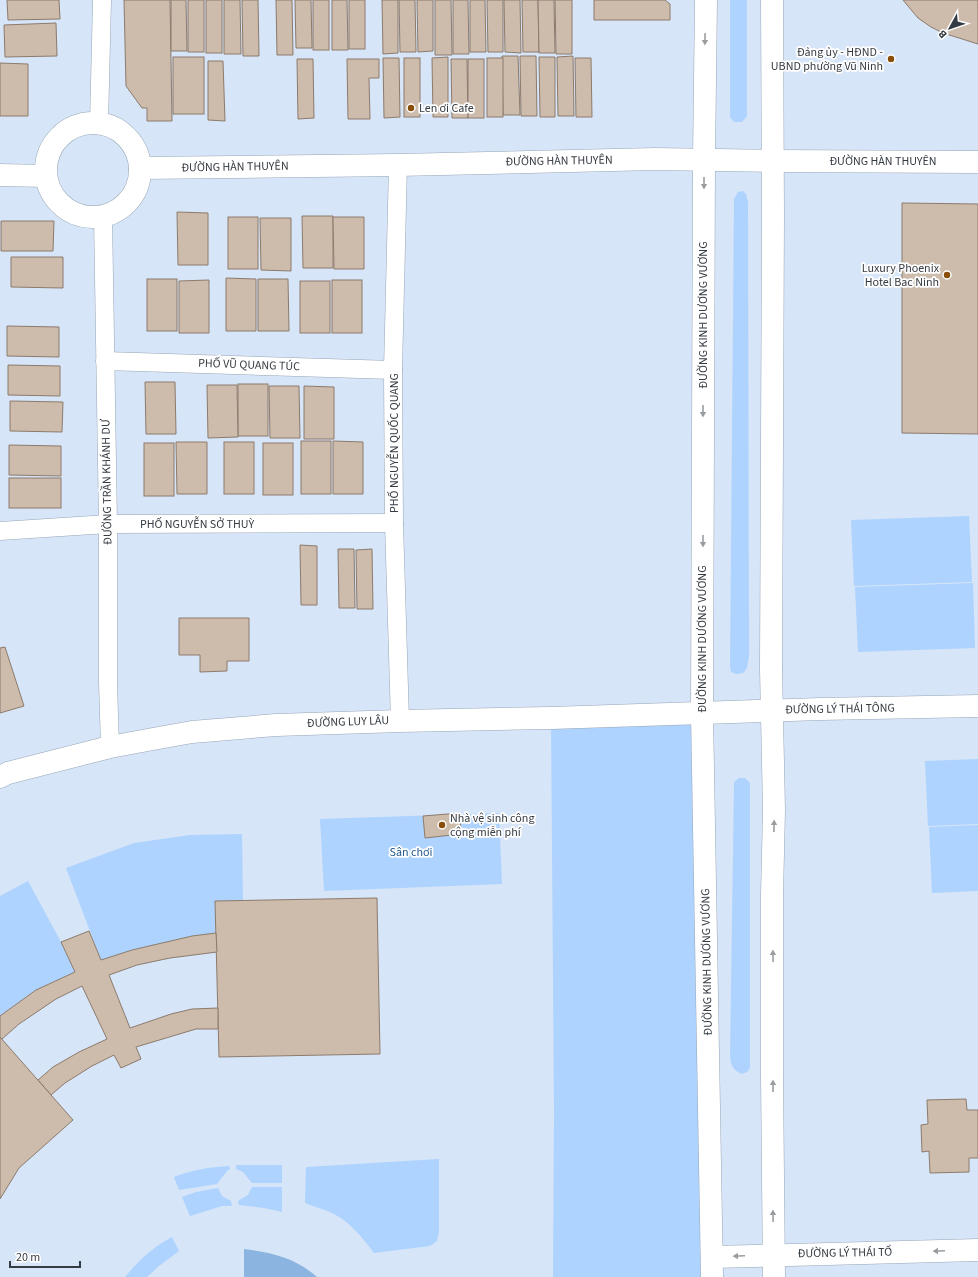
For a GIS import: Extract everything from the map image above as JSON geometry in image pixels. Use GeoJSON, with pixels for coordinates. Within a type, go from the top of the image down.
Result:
{"type":"FeatureCollection","features":[{"type":"Feature","properties":{"kind":"main road","name":"ĐƯỜNG KINH DƯƠNG VƯƠNG"},"geometry":{"type":"LineString","coordinates":[[706,0],[702,713],[712,1267]]}},
{"type":"Feature","properties":{"kind":"main road"},"geometry":{"type":"LineString","coordinates":[[772,0],[772,710],[774,810],[772,895],[774,1277]]}},
{"type":"Feature","properties":{"kind":"main road"},"geometry":{"type":"LineString","coordinates":[[81,124],[100,124],[118,130],[129,140],[137,153],[140,168],[138,185],[128,202],[113,213],[103,216],[88,217],[69,210],[54,196],[46,176],[49,154],[56,141],[61,135],[81,124]]}},
{"type":"Feature","properties":{"kind":"main road","name":"ĐƯỜNG HÀN THUYÊN"},"geometry":{"type":"LineString","coordinates":[[140,168],[398,165],[655,159],[978,162]]}},
{"type":"Feature","properties":{"kind":"main road"},"geometry":{"type":"LineString","coordinates":[[0,175],[46,176]]}},
{"type":"Feature","properties":{"kind":"main road","name":"ĐƯỜNG LÝ THÁI TÔNG"},"geometry":{"type":"LineString","coordinates":[[702,713],[772,710],[978,706]]}},
{"type":"Feature","properties":{"kind":"main road","name":"ĐƯỜNG LUY LÂU"},"geometry":{"type":"LineString","coordinates":[[0,777],[8,773],[110,747],[192,732],[276,724],[702,713]]}},
{"type":"Feature","properties":{"kind":"main road","name":"ĐƯỜNG LÝ THÁI TỔ"},"geometry":{"type":"LineString","coordinates":[[712,1267],[774,1255],[978,1250]]}},
{"type":"Feature","properties":{"kind":"street"},"geometry":{"type":"LineString","coordinates":[[100,124],[102,0]]}},
{"type":"Feature","properties":{"kind":"street","name":"PHỐ NGUYỄN QUỐC QUANG"},"geometry":{"type":"LineString","coordinates":[[398,165],[393,370],[394,523],[400,721]]}},
{"type":"Feature","properties":{"kind":"street","name":"ĐƯỜNG TRẦN KHÁNH DƯ"},"geometry":{"type":"LineString","coordinates":[[103,216],[110,747]]}},
{"type":"Feature","properties":{"kind":"street","name":"PHỐ VŨ QUANG TÚC"},"geometry":{"type":"LineString","coordinates":[[105,361],[393,370]]}},
{"type":"Feature","properties":{"kind":"street","name":"PHỐ NGUYỄN SỞ THUỲ"},"geometry":{"type":"LineString","coordinates":[[0,531],[108,524],[394,523]]}},
{"type":"Feature","properties":{"kind":"green space"},"geometry":{"type":"Polygon","coordinates":[[[730,0],[747,0],[747,116],[742,122],[734,122],[730,117],[730,0]]]}},
{"type":"Feature","properties":{"kind":"green space"},"geometry":{"type":"Polygon","coordinates":[[[743,191],[746,194],[748,202],[749,656],[747,668],[743,673],[736,674],[731,672],[730,666],[734,199],[738,192],[743,191]]]}},
{"type":"Feature","properties":{"kind":"green space"},"geometry":{"type":"Polygon","coordinates":[[[969,516],[972,582],[854,586],[851,520],[969,516]]]}},
{"type":"Feature","properties":{"kind":"green space"},"geometry":{"type":"Polygon","coordinates":[[[973,583],[975,648],[858,652],[855,587],[973,583]]]}},
{"type":"Feature","properties":{"kind":"green space"},"geometry":{"type":"Polygon","coordinates":[[[702,713],[710,1277],[553,1277],[554,1113],[551,718],[702,713]]]}},
{"type":"Feature","properties":{"kind":"green space"},"geometry":{"type":"Polygon","coordinates":[[[978,759],[978,824],[928,826],[925,761],[978,759]]]}},
{"type":"Feature","properties":{"kind":"green space"},"geometry":{"type":"Polygon","coordinates":[[[739,778],[745,778],[750,783],[750,1068],[747,1072],[742,1074],[736,1071],[733,1067],[730,1056],[734,782],[739,778]]]}},
{"type":"Feature","properties":{"kind":"green space","name":"Sân chơi"},"geometry":{"type":"Polygon","coordinates":[[[499,813],[502,884],[324,891],[320,819],[499,813]]]}},
{"type":"Feature","properties":{"kind":"green space"},"geometry":{"type":"Polygon","coordinates":[[[978,825],[978,891],[932,893],[929,827],[978,825]]]}},
{"type":"Feature","properties":{"kind":"green space"},"geometry":{"type":"Polygon","coordinates":[[[242,834],[243,901],[216,933],[158,944],[101,960],[66,868],[134,843],[190,835],[242,834]]]}},
{"type":"Feature","properties":{"kind":"green space"},"geometry":{"type":"Polygon","coordinates":[[[28,881],[61,942],[75,972],[36,990],[0,1016],[0,896],[28,881]]]}},
{"type":"Feature","properties":{"kind":"green space"},"geometry":{"type":"Polygon","coordinates":[[[439,1159],[439,1231],[437,1241],[430,1246],[374,1253],[361,1236],[344,1220],[329,1212],[305,1203],[306,1167],[439,1159]]]}},
{"type":"Feature","properties":{"kind":"green space"},"geometry":{"type":"Polygon","coordinates":[[[236,1165],[282,1165],[282,1183],[252,1183],[243,1172],[236,1169],[236,1165]]]}},
{"type":"Feature","properties":{"kind":"green space"},"geometry":{"type":"Polygon","coordinates":[[[229,1166],[230,1169],[217,1184],[179,1190],[174,1177],[201,1169],[229,1166]]]}},
{"type":"Feature","properties":{"kind":"green space"},"geometry":{"type":"Polygon","coordinates":[[[252,1187],[282,1187],[282,1212],[239,1205],[238,1201],[248,1195],[252,1187]]]}},
{"type":"Feature","properties":{"kind":"green space"},"geometry":{"type":"Polygon","coordinates":[[[218,1188],[222,1196],[231,1201],[232,1206],[222,1206],[190,1216],[182,1197],[196,1192],[218,1188]]]}},
{"type":"Feature","properties":{"kind":"green space"},"geometry":{"type":"Polygon","coordinates":[[[172,1237],[179,1251],[147,1277],[125,1277],[147,1254],[172,1237]]]}},
{"type":"Feature","properties":{"kind":"shaded area"},"geometry":{"type":"Polygon","coordinates":[[[244,1249],[274,1254],[291,1260],[317,1277],[244,1277],[244,1249]]]}},
{"type":"Feature","properties":{"kind":"building"},"geometry":{"type":"Polygon","coordinates":[[[7,0],[59,0],[60,19],[8,20],[7,0]]]}},
{"type":"Feature","properties":{"kind":"building"},"geometry":{"type":"Polygon","coordinates":[[[124,0],[170,0],[172,121],[147,121],[147,108],[142,108],[126,86],[124,0]]]}},
{"type":"Feature","properties":{"kind":"building"},"geometry":{"type":"Polygon","coordinates":[[[171,0],[186,0],[187,51],[171,51],[171,0]]]}},
{"type":"Feature","properties":{"kind":"building"},"geometry":{"type":"Polygon","coordinates":[[[188,0],[204,0],[204,52],[188,52],[188,0]]]}},
{"type":"Feature","properties":{"kind":"building"},"geometry":{"type":"Polygon","coordinates":[[[206,0],[222,0],[222,53],[206,53],[206,0]]]}},
{"type":"Feature","properties":{"kind":"building"},"geometry":{"type":"Polygon","coordinates":[[[224,0],[240,0],[241,54],[224,54],[224,0]]]}},
{"type":"Feature","properties":{"kind":"building"},"geometry":{"type":"Polygon","coordinates":[[[242,0],[258,0],[259,56],[243,56],[242,0]]]}},
{"type":"Feature","properties":{"kind":"building"},"geometry":{"type":"Polygon","coordinates":[[[276,0],[292,0],[293,55],[277,55],[276,0]]]}},
{"type":"Feature","properties":{"kind":"building"},"geometry":{"type":"Polygon","coordinates":[[[295,0],[311,0],[312,48],[296,48],[295,0]]]}},
{"type":"Feature","properties":{"kind":"building"},"geometry":{"type":"Polygon","coordinates":[[[313,0],[329,0],[329,50],[313,50],[313,0]]]}},
{"type":"Feature","properties":{"kind":"building"},"geometry":{"type":"Polygon","coordinates":[[[332,0],[347,0],[348,50],[332,50],[332,0]]]}},
{"type":"Feature","properties":{"kind":"building"},"geometry":{"type":"Polygon","coordinates":[[[349,0],[365,0],[365,49],[349,49],[349,0]]]}},
{"type":"Feature","properties":{"kind":"building"},"geometry":{"type":"Polygon","coordinates":[[[382,0],[398,0],[398,53],[383,54],[382,0]]]}},
{"type":"Feature","properties":{"kind":"building"},"geometry":{"type":"Polygon","coordinates":[[[399,0],[415,0],[416,52],[400,52],[399,0]]]}},
{"type":"Feature","properties":{"kind":"building"},"geometry":{"type":"Polygon","coordinates":[[[417,0],[433,0],[433,51],[418,52],[417,0]]]}},
{"type":"Feature","properties":{"kind":"building"},"geometry":{"type":"Polygon","coordinates":[[[435,0],[451,0],[452,55],[435,55],[435,0]]]}},
{"type":"Feature","properties":{"kind":"building"},"geometry":{"type":"Polygon","coordinates":[[[453,0],[468,0],[469,54],[453,54],[453,0]]]}},
{"type":"Feature","properties":{"kind":"building"},"geometry":{"type":"Polygon","coordinates":[[[470,0],[485,0],[486,52],[470,52],[470,0]]]}},
{"type":"Feature","properties":{"kind":"building"},"geometry":{"type":"Polygon","coordinates":[[[487,0],[503,0],[503,52],[488,52],[487,0]]]}},
{"type":"Feature","properties":{"kind":"building"},"geometry":{"type":"Polygon","coordinates":[[[504,0],[520,0],[521,53],[505,52],[504,0]]]}},
{"type":"Feature","properties":{"kind":"building"},"geometry":{"type":"Polygon","coordinates":[[[522,0],[538,0],[539,52],[523,52],[522,0]]]}},
{"type":"Feature","properties":{"kind":"building"},"geometry":{"type":"Polygon","coordinates":[[[538,0],[554,0],[555,53],[539,53],[538,0]]]}},
{"type":"Feature","properties":{"kind":"building"},"geometry":{"type":"Polygon","coordinates":[[[555,0],[572,0],[572,54],[556,54],[555,0]]]}},
{"type":"Feature","properties":{"kind":"building"},"geometry":{"type":"Polygon","coordinates":[[[594,0],[665,0],[670,4],[670,20],[594,20],[594,0]]]}},
{"type":"Feature","properties":{"kind":"building"},"geometry":{"type":"Polygon","coordinates":[[[903,0],[978,0],[978,44],[943,33],[931,27],[918,18],[903,0]]]}},
{"type":"Feature","properties":{"kind":"building"},"geometry":{"type":"Polygon","coordinates":[[[56,23],[57,56],[5,57],[4,25],[56,23]]]}},
{"type":"Feature","properties":{"kind":"building"},"geometry":{"type":"Polygon","coordinates":[[[502,56],[518,56],[520,115],[503,115],[502,56]]]}},
{"type":"Feature","properties":{"kind":"building"},"geometry":{"type":"Polygon","coordinates":[[[520,56],[536,56],[537,116],[521,116],[520,56]]]}},
{"type":"Feature","properties":{"kind":"building"},"geometry":{"type":"Polygon","coordinates":[[[573,56],[574,116],[558,116],[557,57],[573,56]]]}},
{"type":"Feature","properties":{"kind":"building"},"geometry":{"type":"Polygon","coordinates":[[[173,57],[204,57],[204,114],[173,114],[173,57]]]}},
{"type":"Feature","properties":{"kind":"building"},"geometry":{"type":"Polygon","coordinates":[[[448,57],[448,117],[433,117],[432,58],[448,57]]]}},
{"type":"Feature","properties":{"kind":"building"},"geometry":{"type":"Polygon","coordinates":[[[539,57],[555,57],[555,117],[540,117],[539,57]]]}},
{"type":"Feature","properties":{"kind":"building"},"geometry":{"type":"Polygon","coordinates":[[[383,58],[399,58],[400,117],[384,118],[383,58]]]}},
{"type":"Feature","properties":{"kind":"building"},"geometry":{"type":"Polygon","coordinates":[[[404,58],[420,58],[420,117],[404,117],[404,58]]]}},
{"type":"Feature","properties":{"kind":"building"},"geometry":{"type":"Polygon","coordinates":[[[487,58],[503,58],[503,117],[487,117],[487,58]]]}},
{"type":"Feature","properties":{"kind":"building"},"geometry":{"type":"Polygon","coordinates":[[[575,58],[591,58],[592,117],[576,117],[575,58]]]}},
{"type":"Feature","properties":{"kind":"building"},"geometry":{"type":"Polygon","coordinates":[[[297,59],[313,59],[314,118],[298,119],[297,59]]]}},
{"type":"Feature","properties":{"kind":"building"},"geometry":{"type":"Polygon","coordinates":[[[347,59],[379,59],[379,78],[369,78],[370,119],[348,119],[347,59]]]}},
{"type":"Feature","properties":{"kind":"building"},"geometry":{"type":"Polygon","coordinates":[[[451,59],[467,59],[468,118],[452,118],[451,59]]]}},
{"type":"Feature","properties":{"kind":"building"},"geometry":{"type":"Polygon","coordinates":[[[468,59],[484,59],[484,118],[468,118],[468,59]]]}},
{"type":"Feature","properties":{"kind":"building"},"geometry":{"type":"Polygon","coordinates":[[[208,61],[223,61],[225,121],[208,120],[208,61]]]}},
{"type":"Feature","properties":{"kind":"building"},"geometry":{"type":"Polygon","coordinates":[[[0,63],[28,64],[28,116],[0,116],[0,63]]]}},
{"type":"Feature","properties":{"kind":"building"},"geometry":{"type":"Polygon","coordinates":[[[902,203],[978,204],[978,434],[902,433],[902,203]]]}},
{"type":"Feature","properties":{"kind":"building"},"geometry":{"type":"Polygon","coordinates":[[[177,212],[208,213],[208,265],[178,265],[177,212]]]}},
{"type":"Feature","properties":{"kind":"building"},"geometry":{"type":"Polygon","coordinates":[[[302,216],[333,216],[333,268],[303,268],[302,216]]]}},
{"type":"Feature","properties":{"kind":"building"},"geometry":{"type":"Polygon","coordinates":[[[228,217],[258,217],[258,269],[228,269],[228,217]]]}},
{"type":"Feature","properties":{"kind":"building"},"geometry":{"type":"Polygon","coordinates":[[[333,217],[364,217],[364,269],[334,269],[333,217]]]}},
{"type":"Feature","properties":{"kind":"building"},"geometry":{"type":"Polygon","coordinates":[[[260,218],[291,218],[291,271],[261,270],[260,218]]]}},
{"type":"Feature","properties":{"kind":"building"},"geometry":{"type":"Polygon","coordinates":[[[1,221],[54,221],[53,251],[1,251],[1,221]]]}},
{"type":"Feature","properties":{"kind":"building"},"geometry":{"type":"Polygon","coordinates":[[[11,257],[63,257],[63,288],[11,287],[11,257]]]}},
{"type":"Feature","properties":{"kind":"building"},"geometry":{"type":"Polygon","coordinates":[[[226,278],[256,279],[256,331],[226,331],[226,278]]]}},
{"type":"Feature","properties":{"kind":"building"},"geometry":{"type":"Polygon","coordinates":[[[147,279],[177,279],[177,331],[147,331],[147,279]]]}},
{"type":"Feature","properties":{"kind":"building"},"geometry":{"type":"Polygon","coordinates":[[[258,279],[288,279],[289,331],[258,331],[258,279]]]}},
{"type":"Feature","properties":{"kind":"building"},"geometry":{"type":"Polygon","coordinates":[[[209,280],[209,333],[179,333],[179,281],[209,280]]]}},
{"type":"Feature","properties":{"kind":"building"},"geometry":{"type":"Polygon","coordinates":[[[332,280],[362,280],[362,333],[332,333],[332,280]]]}},
{"type":"Feature","properties":{"kind":"building"},"geometry":{"type":"Polygon","coordinates":[[[300,281],[330,281],[330,333],[300,333],[300,281]]]}},
{"type":"Feature","properties":{"kind":"building"},"geometry":{"type":"Polygon","coordinates":[[[7,326],[59,327],[59,357],[7,356],[7,326]]]}},
{"type":"Feature","properties":{"kind":"building"},"geometry":{"type":"Polygon","coordinates":[[[8,365],[60,366],[60,396],[8,395],[8,365]]]}},
{"type":"Feature","properties":{"kind":"building"},"geometry":{"type":"Polygon","coordinates":[[[145,382],[175,382],[176,434],[146,434],[145,382]]]}},
{"type":"Feature","properties":{"kind":"building"},"geometry":{"type":"Polygon","coordinates":[[[238,384],[268,384],[268,436],[238,436],[238,384]]]}},
{"type":"Feature","properties":{"kind":"building"},"geometry":{"type":"Polygon","coordinates":[[[207,385],[237,385],[238,437],[208,438],[207,385]]]}},
{"type":"Feature","properties":{"kind":"building"},"geometry":{"type":"Polygon","coordinates":[[[269,386],[299,386],[300,438],[270,438],[269,386]]]}},
{"type":"Feature","properties":{"kind":"building"},"geometry":{"type":"Polygon","coordinates":[[[304,386],[334,387],[334,439],[304,439],[304,386]]]}},
{"type":"Feature","properties":{"kind":"building"},"geometry":{"type":"Polygon","coordinates":[[[10,401],[63,402],[62,432],[10,431],[10,401]]]}},
{"type":"Feature","properties":{"kind":"building"},"geometry":{"type":"Polygon","coordinates":[[[301,441],[331,441],[331,494],[301,494],[301,441]]]}},
{"type":"Feature","properties":{"kind":"building"},"geometry":{"type":"Polygon","coordinates":[[[333,441],[363,442],[363,494],[333,494],[333,441]]]}},
{"type":"Feature","properties":{"kind":"building"},"geometry":{"type":"Polygon","coordinates":[[[176,442],[207,442],[207,494],[177,494],[176,442]]]}},
{"type":"Feature","properties":{"kind":"building"},"geometry":{"type":"Polygon","coordinates":[[[224,442],[254,442],[254,494],[224,494],[224,442]]]}},
{"type":"Feature","properties":{"kind":"building"},"geometry":{"type":"Polygon","coordinates":[[[144,443],[174,443],[174,496],[144,496],[144,443]]]}},
{"type":"Feature","properties":{"kind":"building"},"geometry":{"type":"Polygon","coordinates":[[[263,443],[293,443],[293,495],[263,495],[263,443]]]}},
{"type":"Feature","properties":{"kind":"building"},"geometry":{"type":"Polygon","coordinates":[[[9,445],[61,446],[61,476],[9,475],[9,445]]]}},
{"type":"Feature","properties":{"kind":"building"},"geometry":{"type":"Polygon","coordinates":[[[9,478],[61,478],[61,508],[9,508],[9,478]]]}},
{"type":"Feature","properties":{"kind":"building"},"geometry":{"type":"Polygon","coordinates":[[[300,545],[317,546],[317,605],[301,605],[300,545]]]}},
{"type":"Feature","properties":{"kind":"building"},"geometry":{"type":"Polygon","coordinates":[[[338,549],[354,549],[355,608],[339,608],[338,549]]]}},
{"type":"Feature","properties":{"kind":"building"},"geometry":{"type":"Polygon","coordinates":[[[372,549],[373,609],[357,609],[356,550],[372,549]]]}},
{"type":"Feature","properties":{"kind":"building"},"geometry":{"type":"Polygon","coordinates":[[[179,618],[249,618],[249,661],[227,661],[227,671],[200,672],[200,655],[179,655],[179,618]]]}},
{"type":"Feature","properties":{"kind":"building"},"geometry":{"type":"Polygon","coordinates":[[[5,647],[24,706],[0,713],[0,648],[5,647]]]}},
{"type":"Feature","properties":{"kind":"building","name":"Nhà vệ sinh công cộng miễn phí"},"geometry":{"type":"Polygon","coordinates":[[[460,813],[461,834],[425,838],[423,816],[460,813]]]}},
{"type":"Feature","properties":{"kind":"building"},"geometry":{"type":"Polygon","coordinates":[[[377,898],[380,1054],[219,1057],[215,901],[377,898]]]}},
{"type":"Feature","properties":{"kind":"building"},"geometry":{"type":"Polygon","coordinates":[[[89,931],[101,960],[132,950],[192,936],[216,933],[217,952],[170,958],[137,965],[109,975],[130,1028],[171,1014],[192,1009],[218,1008],[218,1029],[196,1029],[136,1047],[141,1059],[121,1068],[114,1055],[92,1066],[65,1083],[51,1095],[38,1080],[53,1067],[79,1052],[107,1039],[82,986],[56,999],[19,1024],[2,1039],[0,1037],[0,1016],[36,990],[75,972],[61,942],[89,931]]]}},
{"type":"Feature","properties":{"kind":"building"},"geometry":{"type":"Polygon","coordinates":[[[0,1037],[73,1120],[19,1168],[0,1199],[0,1037]]]}},
{"type":"Feature","properties":{"kind":"building"},"geometry":{"type":"Polygon","coordinates":[[[966,1099],[967,1110],[978,1110],[978,1158],[969,1158],[969,1172],[930,1173],[929,1151],[922,1152],[921,1125],[928,1124],[927,1100],[966,1099]]]}},
{"type":"Feature","properties":{"kind":"place","name":"Đảng ủy - HĐND - UBND phường Vũ Ninh"},"geometry":{"type":"Point","coordinates":[891,59]}},
{"type":"Feature","properties":{"kind":"place","name":"Len ơi Cafe"},"geometry":{"type":"Point","coordinates":[411,108]}},
{"type":"Feature","properties":{"kind":"place","name":"Luxury Phoenix Hotel Bac Ninh"},"geometry":{"type":"Point","coordinates":[947,275]}},
{"type":"Feature","properties":{"kind":"place","name":"Nhà vệ sinh công cộng miễn phí"},"geometry":{"type":"Point","coordinates":[442,825]}}]}
